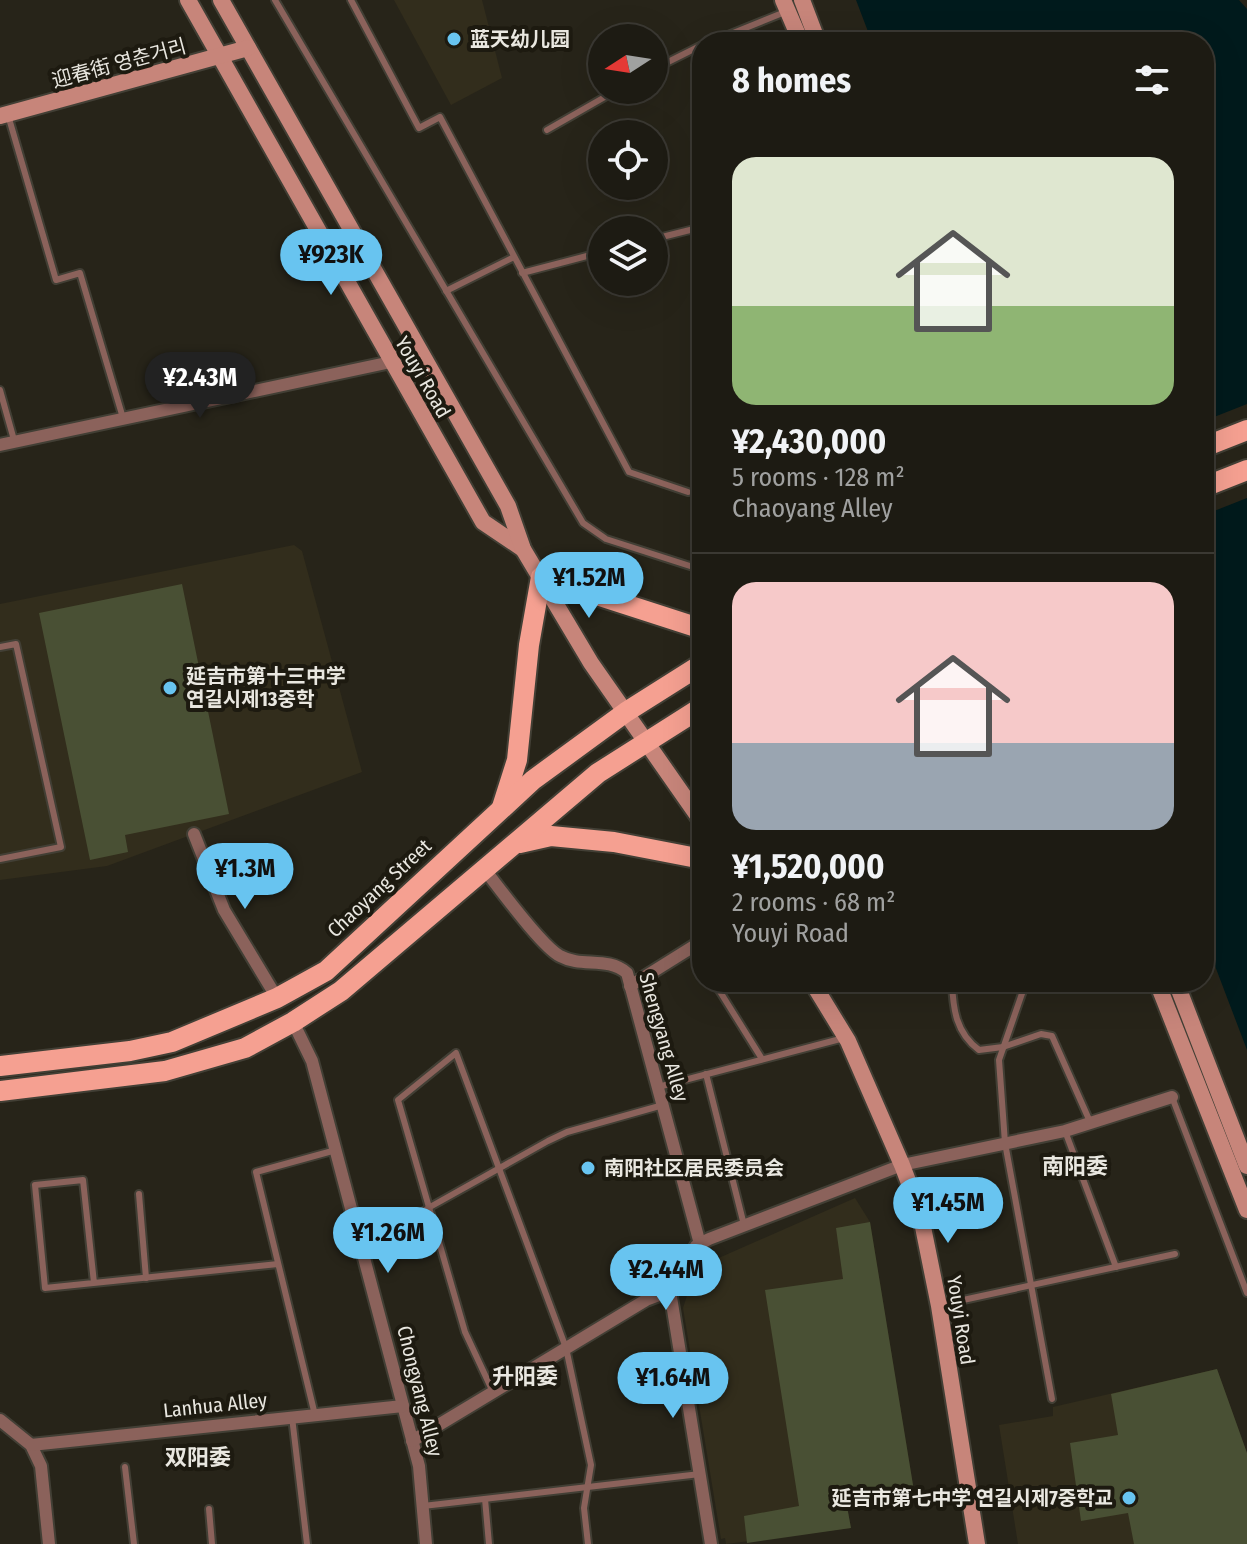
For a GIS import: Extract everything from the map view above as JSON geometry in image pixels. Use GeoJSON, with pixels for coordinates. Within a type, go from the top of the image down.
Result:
{"type":"FeatureCollection","features":[{"type":"Feature","properties":{"kind":"main road","name":"Youyi Road"},"geometry":{"type":"LineString","coordinates":[[188,0],[483,522],[523,549]]}},
{"type":"Feature","properties":{"kind":"main road","name":"Youyi Road"},"geometry":{"type":"LineString","coordinates":[[221,0],[508,506],[523,549],[591,663],[692,807]]}},
{"type":"Feature","properties":{"kind":"main road"},"geometry":{"type":"LineString","coordinates":[[802,0],[814,32]]}},
{"type":"Feature","properties":{"kind":"main road"},"geometry":{"type":"LineString","coordinates":[[786,6],[797,32]]}},
{"type":"Feature","properties":{"kind":"main road","name":"迎春街 영춘거리"},"geometry":{"type":"LineString","coordinates":[[4,114],[248,48]]}},
{"type":"Feature","properties":{"kind":"main road"},"geometry":{"type":"LineString","coordinates":[[1214,443],[1247,430]]}},
{"type":"Feature","properties":{"kind":"main road"},"geometry":{"type":"LineString","coordinates":[[1214,483],[1247,470]]}},
{"type":"Feature","properties":{"kind":"main road"},"geometry":{"type":"LineString","coordinates":[[501,809],[517,760],[529,645],[541,577],[692,626]]}},
{"type":"Feature","properties":{"kind":"main road","name":"Chaoyang Street"},"geometry":{"type":"LineString","coordinates":[[0,1066],[130,1051],[172,1042],[277,998],[326,971],[533,780],[626,712],[692,670]]}},
{"type":"Feature","properties":{"kind":"main road"},"geometry":{"type":"LineString","coordinates":[[0,1091],[165,1071],[245,1048],[293,1022],[341,991],[598,773],[692,713]]}},
{"type":"Feature","properties":{"kind":"main road"},"geometry":{"type":"LineString","coordinates":[[516,844],[551,836],[614,842],[692,857]]}},
{"type":"Feature","properties":{"kind":"main road","name":"Youyi Road"},"geometry":{"type":"LineString","coordinates":[[818,992],[845,1037],[920,1212],[939,1306],[977,1544]]}},
{"type":"Feature","properties":{"kind":"main road"},"geometry":{"type":"LineString","coordinates":[[1161,992],[1247,1210]]}},
{"type":"Feature","properties":{"kind":"main road"},"geometry":{"type":"LineString","coordinates":[[1180,992],[1247,1166]]}},
{"type":"Feature","properties":{"kind":"street"},"geometry":{"type":"LineString","coordinates":[[0,445],[391,362]]}},
{"type":"Feature","properties":{"kind":"street"},"geometry":{"type":"LineString","coordinates":[[194,834],[224,910],[277,998]]}},
{"type":"Feature","properties":{"kind":"street","name":"Shengyang Alley"},"geometry":{"type":"LineString","coordinates":[[485,870],[546,944],[560,956],[619,966],[627,973],[700,1244]]}},
{"type":"Feature","properties":{"kind":"street"},"geometry":{"type":"LineString","coordinates":[[630,986],[692,947]]}},
{"type":"Feature","properties":{"kind":"street","name":"Chongyang Alley"},"geometry":{"type":"LineString","coordinates":[[293,1022],[312,1061],[419,1466],[426,1544]]}},
{"type":"Feature","properties":{"kind":"street"},"geometry":{"type":"LineString","coordinates":[[412,1441],[646,1300],[670,1291],[700,1244],[902,1165],[1065,1131],[1172,1097]]}},
{"type":"Feature","properties":{"kind":"street"},"geometry":{"type":"LineString","coordinates":[[670,1291],[711,1544]]}},
{"type":"Feature","properties":{"kind":"street","name":"Lanhua Alley"},"geometry":{"type":"LineString","coordinates":[[31,1445],[403,1406]]}},
{"type":"Feature","properties":{"kind":"street"},"geometry":{"type":"LineString","coordinates":[[0,1420],[31,1445],[41,1466],[49,1544]]}},
{"type":"Feature","properties":{"kind":"lane"},"geometry":{"type":"LineString","coordinates":[[275,0],[583,523],[606,539],[692,566]]}},
{"type":"Feature","properties":{"kind":"lane"},"geometry":{"type":"LineString","coordinates":[[351,0],[419,128],[440,117],[629,472],[688,492]]}},
{"type":"Feature","properties":{"kind":"lane"},"geometry":{"type":"LineString","coordinates":[[732,32],[786,6]]}},
{"type":"Feature","properties":{"kind":"lane"},"geometry":{"type":"LineString","coordinates":[[668,62],[692,50]]}},
{"type":"Feature","properties":{"kind":"lane"},"geometry":{"type":"LineString","coordinates":[[547,130],[592,104]]}},
{"type":"Feature","properties":{"kind":"lane"},"geometry":{"type":"LineString","coordinates":[[4,114],[56,280],[80,273],[123,418]]}},
{"type":"Feature","properties":{"kind":"lane"},"geometry":{"type":"LineString","coordinates":[[668,236],[692,230]]}},
{"type":"Feature","properties":{"kind":"lane"},"geometry":{"type":"LineString","coordinates":[[522,273],[588,256]]}},
{"type":"Feature","properties":{"kind":"lane"},"geometry":{"type":"LineString","coordinates":[[446,291],[514,257]]}},
{"type":"Feature","properties":{"kind":"lane"},"geometry":{"type":"LineString","coordinates":[[0,390],[14,441]]}},
{"type":"Feature","properties":{"kind":"lane"},"geometry":{"type":"LineString","coordinates":[[0,647],[16,644],[61,847],[0,859]]}},
{"type":"Feature","properties":{"kind":"lane"},"geometry":{"type":"LineString","coordinates":[[720,992],[762,1059]]}},
{"type":"Feature","properties":{"kind":"lane"},"geometry":{"type":"LineString","coordinates":[[953,992],[954,1012],[967,1041],[979,1050],[1003,1047],[1041,1034],[1052,1036],[1091,1124]]}},
{"type":"Feature","properties":{"kind":"lane"},"geometry":{"type":"LineString","coordinates":[[1022,992],[999,1060],[1005,1143],[1052,1399]]}},
{"type":"Feature","properties":{"kind":"lane"},"geometry":{"type":"LineString","coordinates":[[658,1087],[845,1037]]}},
{"type":"Feature","properties":{"kind":"lane"},"geometry":{"type":"LineString","coordinates":[[493,1392],[465,1332],[398,1100],[456,1053],[566,1348],[590,1456],[584,1508],[588,1544]]}},
{"type":"Feature","properties":{"kind":"lane"},"geometry":{"type":"LineString","coordinates":[[706,1074],[744,1225]]}},
{"type":"Feature","properties":{"kind":"lane"},"geometry":{"type":"LineString","coordinates":[[1172,1097],[1247,1293]]}},
{"type":"Feature","properties":{"kind":"lane"},"geometry":{"type":"LineString","coordinates":[[360,1242],[402,1226],[430,1207],[567,1132],[663,1105]]}},
{"type":"Feature","properties":{"kind":"lane"},"geometry":{"type":"LineString","coordinates":[[1065,1131],[1116,1267]]}},
{"type":"Feature","properties":{"kind":"lane"},"geometry":{"type":"LineString","coordinates":[[315,1415],[256,1172],[336,1150]]}},
{"type":"Feature","properties":{"kind":"lane"},"geometry":{"type":"LineString","coordinates":[[94,1283],[83,1180],[35,1185],[45,1288],[146,1278],[278,1264]]}},
{"type":"Feature","properties":{"kind":"lane"},"geometry":{"type":"LineString","coordinates":[[139,1194],[146,1278]]}},
{"type":"Feature","properties":{"kind":"lane"},"geometry":{"type":"LineString","coordinates":[[939,1306],[1175,1254]]}},
{"type":"Feature","properties":{"kind":"lane"},"geometry":{"type":"LineString","coordinates":[[292,1417],[307,1544]]}},
{"type":"Feature","properties":{"kind":"lane"},"geometry":{"type":"LineString","coordinates":[[125,1467],[134,1544]]}},
{"type":"Feature","properties":{"kind":"lane"},"geometry":{"type":"LineString","coordinates":[[423,1506],[700,1474]]}},
{"type":"Feature","properties":{"kind":"lane"},"geometry":{"type":"LineString","coordinates":[[485,1499],[489,1544]]}},
{"type":"Feature","properties":{"kind":"lane"},"geometry":{"type":"LineString","coordinates":[[209,1509],[212,1544]]}},
{"type":"Feature","properties":{"kind":"shaded area","name":"蓝天幼儿园"},"geometry":{"type":"Polygon","coordinates":[[[394,0],[482,0],[502,78],[451,105],[394,0]]]}},
{"type":"Feature","properties":{"kind":"shaded area","name":"延吉市第十三中学 연길시제13중학"},"geometry":{"type":"Polygon","coordinates":[[[294,545],[302,551],[362,772],[107,866],[0,880],[0,604],[294,545]]]}},
{"type":"Feature","properties":{"kind":"shaded area"},"geometry":{"type":"Polygon","coordinates":[[[855,1198],[870,1222],[914,1491],[846,1501],[851,1528],[726,1544],[725,1538],[721,1539],[683,1308],[696,1268],[855,1198]]]}},
{"type":"Feature","properties":{"kind":"shaded area","name":"延吉市第七中学 연길시제7중학교"},"geometry":{"type":"Polygon","coordinates":[[[1217,1369],[1247,1453],[1247,1544],[1018,1544],[999,1425],[1053,1416],[1053,1407],[1217,1369]]]}},
{"type":"Feature","properties":{"kind":"green space"},"geometry":{"type":"Polygon","coordinates":[[[182,584],[229,814],[125,835],[128,852],[90,860],[39,613],[182,584]]]}},
{"type":"Feature","properties":{"kind":"green space"},"geometry":{"type":"Polygon","coordinates":[[[870,1222],[914,1491],[846,1501],[851,1528],[747,1543],[744,1516],[799,1506],[765,1290],[843,1279],[836,1228],[870,1222]]]}},
{"type":"Feature","properties":{"kind":"green space","name":"延吉市第七中学 연길시제7중학교"},"geometry":{"type":"Polygon","coordinates":[[[1217,1369],[1247,1453],[1247,1544],[1134,1544],[1128,1513],[1081,1521],[1070,1443],[1118,1435],[1111,1394],[1217,1369]]]}},
{"type":"Feature","properties":{"kind":"water"},"geometry":{"type":"Polygon","coordinates":[[[856,0],[1239,0],[1247,9],[1247,1050],[1214,963],[1214,32],[868,32],[856,0]]]}},
{"type":"Feature","properties":{"kind":"pier"},"geometry":{"type":"Polygon","coordinates":[[[1247,404],[1247,498],[1214,511],[1214,417],[1247,404]]]}},
{"type":"Feature","properties":{"kind":"place","name":"蓝天幼儿园"},"geometry":{"type":"Point","coordinates":[454,39]}},
{"type":"Feature","properties":{"kind":"place","name":"延吉市第十三中学 연길시제13중학"},"geometry":{"type":"Point","coordinates":[170,688]}},
{"type":"Feature","properties":{"kind":"place","name":"南阳社区居民委员会"},"geometry":{"type":"Point","coordinates":[588,1168]}},
{"type":"Feature","properties":{"kind":"place","name":"延吉市第七中学 연길시제7중학교"},"geometry":{"type":"Point","coordinates":[1129,1498]}},
{"type":"Feature","properties":{"kind":"district","name":"南阳委"},"geometry":{"type":"Point","coordinates":[1075,1166]}},
{"type":"Feature","properties":{"kind":"district","name":"升阳委"},"geometry":{"type":"Point","coordinates":[525,1376]}},
{"type":"Feature","properties":{"kind":"district","name":"双阳委"},"geometry":{"type":"Point","coordinates":[198,1457]}}]}
